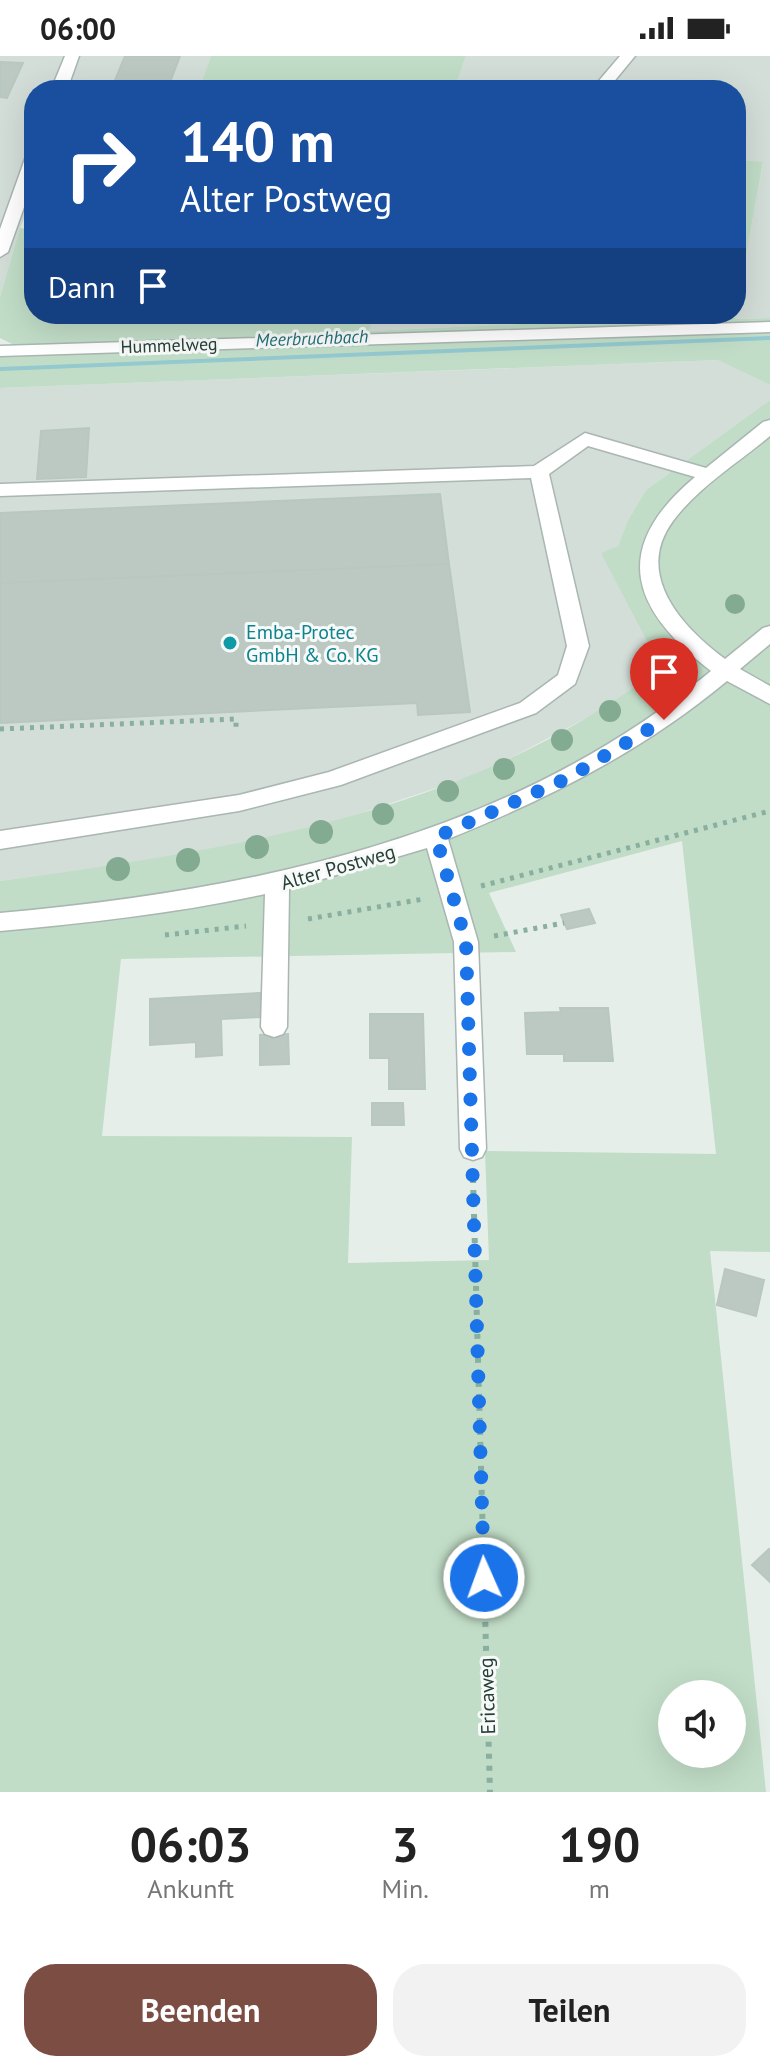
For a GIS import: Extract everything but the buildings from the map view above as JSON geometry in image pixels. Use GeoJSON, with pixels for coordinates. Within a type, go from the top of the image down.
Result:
{"type":"FeatureCollection","features":[{"type":"Feature","properties":{"kind":"street"},"geometry":{"type":"LineString","coordinates":[[63,80],[72,56]]}},
{"type":"Feature","properties":{"kind":"street"},"geometry":{"type":"LineString","coordinates":[[608,80],[628,56]]}},
{"type":"Feature","properties":{"kind":"street"},"geometry":{"type":"LineString","coordinates":[[0,252],[24,184]]}},
{"type":"Feature","properties":{"kind":"street"},"geometry":{"type":"LineString","coordinates":[[504,333],[507,324]]}},
{"type":"Feature","properties":{"kind":"street","name":"Hummelweg"},"geometry":{"type":"LineString","coordinates":[[0,351],[770,327]]}},
{"type":"Feature","properties":{"kind":"street"},"geometry":{"type":"LineString","coordinates":[[770,426],[710,475],[661,524],[649,569],[653,593],[667,621],[728,673],[770,696]]}},
{"type":"Feature","properties":{"kind":"street"},"geometry":{"type":"LineString","coordinates":[[0,490],[539,472],[585,439],[710,475]]}},
{"type":"Feature","properties":{"kind":"street"},"geometry":{"type":"LineString","coordinates":[[0,840],[199,810],[306,786],[528,708],[567,679],[578,646],[539,472]]}},
{"type":"Feature","properties":{"kind":"street","name":"Alter Postweg"},"geometry":{"type":"LineString","coordinates":[[0,922],[161,904],[277,885],[436,837],[568,778],[643,735],[728,673],[770,633]]}},
{"type":"Feature","properties":{"kind":"street"},"geometry":{"type":"LineString","coordinates":[[436,837],[466,942],[473,1149]]}},
{"type":"Feature","properties":{"kind":"street"},"geometry":{"type":"LineString","coordinates":[[274,1027],[277,885]]}},
{"type":"Feature","properties":{"kind":"path"},"geometry":{"type":"LineString","coordinates":[[0,729],[236,719],[236,728]]}},
{"type":"Feature","properties":{"kind":"path"},"geometry":{"type":"LineString","coordinates":[[158,936],[277,923],[453,894],[770,811]]}},
{"type":"Feature","properties":{"kind":"path"},"geometry":{"type":"LineString","coordinates":[[466,942],[564,923]]}},
{"type":"Feature","properties":{"kind":"path","name":"Ericaweg"},"geometry":{"type":"LineString","coordinates":[[473,1149],[490,1792]]}},
{"type":"Feature","properties":{"kind":"shaded area"},"geometry":{"type":"Polygon","coordinates":[[[0,56],[211,56],[204,80],[24,80],[24,219],[0,297],[0,56]]]}},
{"type":"Feature","properties":{"kind":"shaded area"},"geometry":{"type":"Polygon","coordinates":[[[466,56],[770,56],[770,318],[746,319],[746,254],[763,163],[746,161],[746,80],[458,80],[466,56]]]}},
{"type":"Feature","properties":{"kind":"shaded area"},"geometry":{"type":"Polygon","coordinates":[[[371,324],[519,324],[369,331],[371,324]]]}},
{"type":"Feature","properties":{"kind":"shaded area"},"geometry":{"type":"Polygon","coordinates":[[[719,360],[770,385],[770,400],[646,490],[628,520],[618,546],[602,553],[650,647],[654,673],[609,706],[482,773],[318,827],[175,857],[0,881],[0,388],[719,360]]]}},
{"type":"Feature","properties":{"kind":"green space"},"geometry":{"type":"Polygon","coordinates":[[[211,56],[466,56],[458,80],[203,80],[211,56]]]}},
{"type":"Feature","properties":{"kind":"green space"},"geometry":{"type":"Polygon","coordinates":[[[746,161],[763,162],[746,255],[746,161]]]}},
{"type":"Feature","properties":{"kind":"green space"},"geometry":{"type":"Polygon","coordinates":[[[20,228],[24,229],[24,324],[371,324],[369,331],[519,324],[746,324],[746,319],[770,318],[770,385],[718,360],[0,388],[0,346],[14,345],[0,338],[0,297],[20,228]]]}},
{"type":"Feature","properties":{"kind":"green space"},"geometry":{"type":"Polygon","coordinates":[[[770,400],[770,1252],[710,1251],[766,1792],[0,1792],[0,881],[173,855],[342,819],[424,793],[503,761],[580,722],[654,673],[650,647],[601,553],[618,546],[628,520],[646,490],[770,400]],[[682,841],[489,893],[516,952],[121,959],[102,1136],[352,1137],[348,1263],[489,1260],[485,1151],[716,1154],[682,841]]]}},
{"type":"Feature","properties":{"kind":"waterway","name":"Meerbruchbach"},"geometry":{"type":"LineString","coordinates":[[0,369],[770,338]]}},
{"type":"Feature","properties":{"kind":"place","name":"Emba-Protec GmbH & Co. KG"},"geometry":{"type":"Point","coordinates":[230,643]}},
{"type":"Feature","properties":{"kind":"route"},"geometry":{"type":"LineString","coordinates":[[484,1578],[466,942],[436,837],[568,778],[664,720]]}}]}
